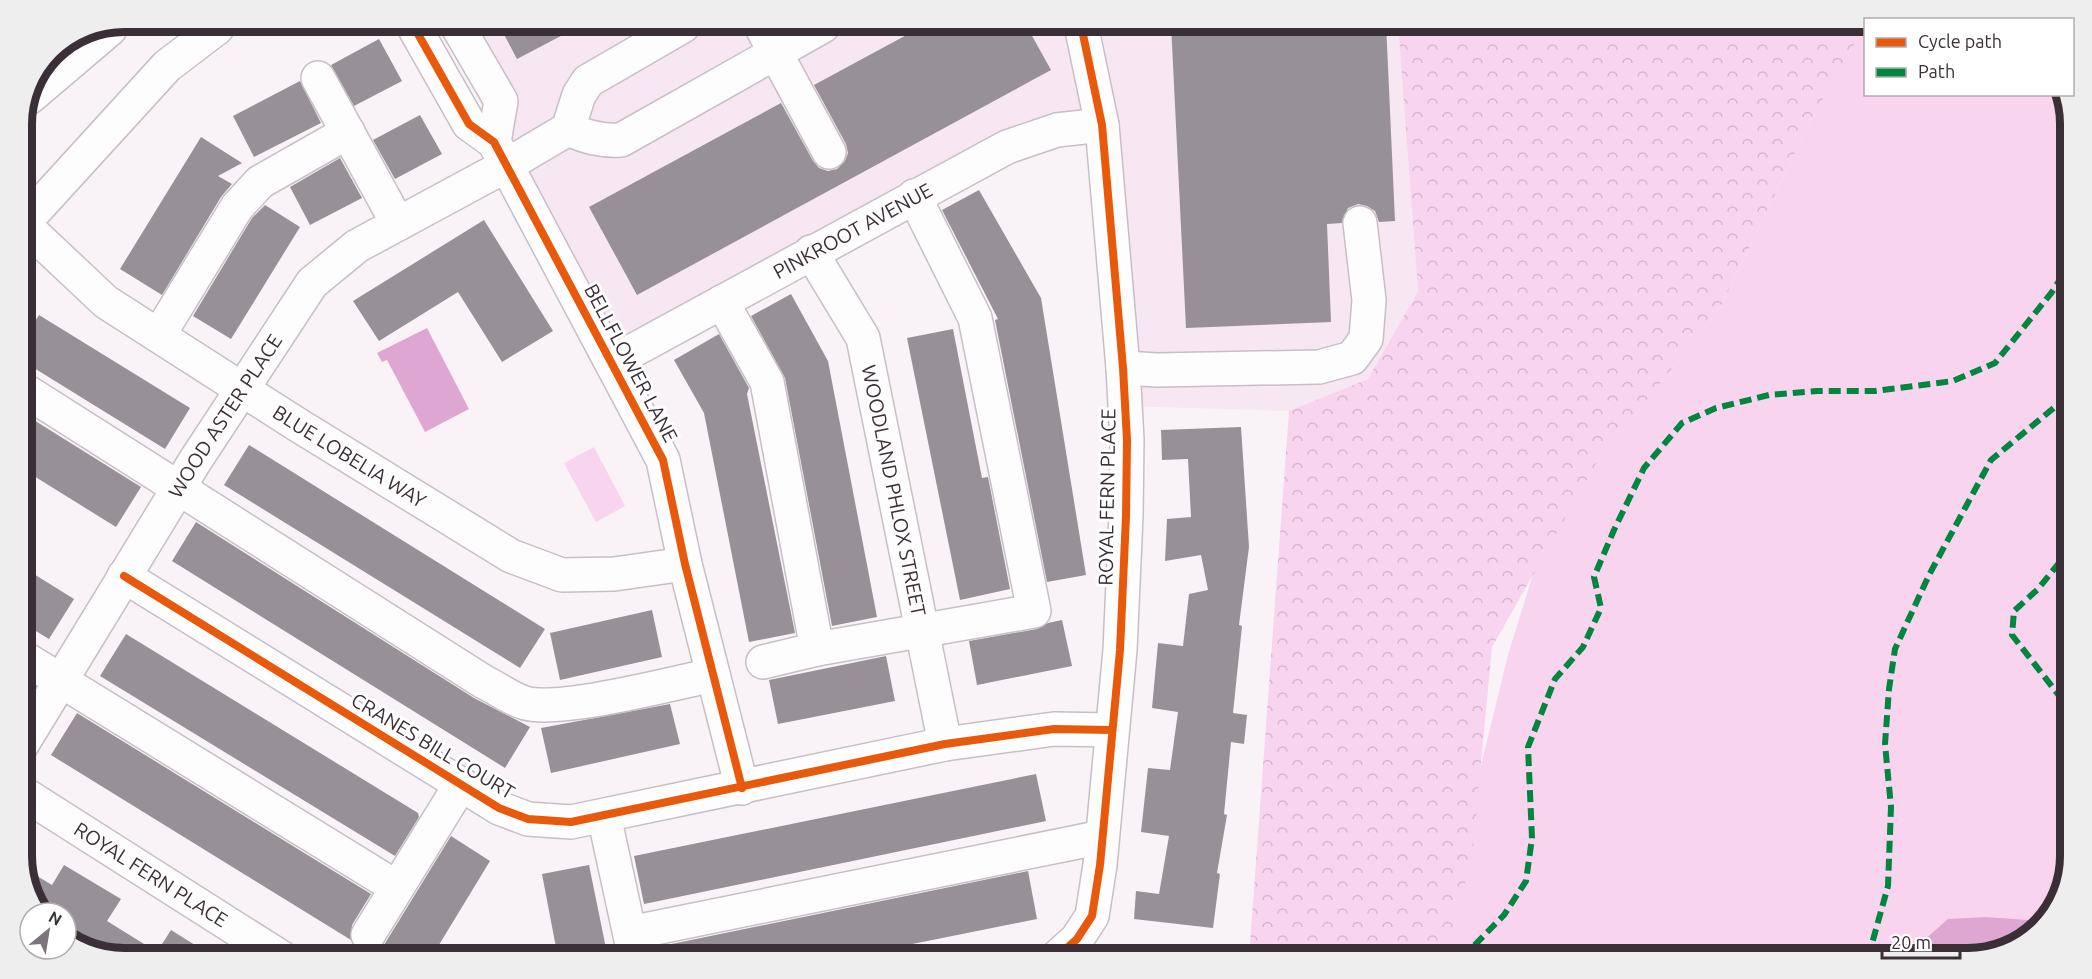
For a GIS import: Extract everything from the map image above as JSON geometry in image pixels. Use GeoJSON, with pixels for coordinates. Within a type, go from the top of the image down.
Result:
{"type":"FeatureCollection","features":[{"type":"Feature","properties":{"kind":"street"},"geometry":{"type":"LineString","coordinates":[[32,213],[167,66],[212,32]]}},
{"type":"Feature","properties":{"kind":"street","name":"BELLFLOWER LANE"},"geometry":{"type":"LineString","coordinates":[[417,32],[469,124],[500,154],[663,460],[685,564],[742,788]]}},
{"type":"Feature","properties":{"kind":"street"},"geometry":{"type":"LineString","coordinates":[[461,32],[501,101],[500,154]]}},
{"type":"Feature","properties":{"kind":"street"},"geometry":{"type":"LineString","coordinates":[[673,32],[588,81],[579,95],[568,129],[585,137],[605,141],[621,140],[768,40],[799,32]]}},
{"type":"Feature","properties":{"kind":"street","name":"ROYAL FERN PLACE"},"geometry":{"type":"LineString","coordinates":[[1068,947],[1077,939],[1092,916],[1120,650],[1126,516],[1127,440],[1123,368],[1102,125],[1082,32]]}},
{"type":"Feature","properties":{"kind":"street"},"geometry":{"type":"LineString","coordinates":[[37,91],[104,33]]}},
{"type":"Feature","properties":{"kind":"street"},"geometry":{"type":"LineString","coordinates":[[768,40],[828,152]]}},
{"type":"Feature","properties":{"kind":"street"},"geometry":{"type":"LineString","coordinates":[[318,78],[398,224]]}},
{"type":"Feature","properties":{"kind":"street","name":"PINKROOT AVENUE"},"geometry":{"type":"LineString","coordinates":[[612,362],[1007,147],[1057,130],[1102,125]]}},
{"type":"Feature","properties":{"kind":"street","name":"WOOD ASTER PLACE"},"geometry":{"type":"LineString","coordinates":[[32,727],[179,488],[312,283],[357,246],[398,224],[500,154],[568,129]]}},
{"type":"Feature","properties":{"kind":"street"},"geometry":{"type":"LineString","coordinates":[[159,336],[237,207],[260,182],[348,132]]}},
{"type":"Feature","properties":{"kind":"street"},"geometry":{"type":"LineString","coordinates":[[763,662],[817,649],[1034,611],[975,318],[914,196]]}},
{"type":"Feature","properties":{"kind":"street"},"geometry":{"type":"LineString","coordinates":[[1123,368],[1157,370],[1319,368],[1352,358],[1366,339],[1369,300],[1360,223]]}},
{"type":"Feature","properties":{"kind":"street","name":"BLUE LOBELIA WAY"},"geometry":{"type":"LineString","coordinates":[[32,234],[106,302],[511,556],[562,575],[614,574],[685,564]]}},
{"type":"Feature","properties":{"kind":"street","name":"WOODLAND PHLOX STREET"},"geometry":{"type":"LineString","coordinates":[[811,252],[863,338],[945,744]]}},
{"type":"Feature","properties":{"kind":"street"},"geometry":{"type":"LineString","coordinates":[[722,302],[767,382],[817,649]]}},
{"type":"Feature","properties":{"kind":"street"},"geometry":{"type":"LineString","coordinates":[[32,395],[484,682],[525,703],[553,705],[713,675]]}},
{"type":"Feature","properties":{"kind":"street","name":"CRANES BILL COURT"},"geometry":{"type":"LineString","coordinates":[[124,576],[499,808],[528,819],[571,822],[945,744],[1054,729],[1112,730]]}},
{"type":"Feature","properties":{"kind":"street"},"geometry":{"type":"LineString","coordinates":[[32,663],[396,887]]}},
{"type":"Feature","properties":{"kind":"street"},"geometry":{"type":"LineString","coordinates":[[368,935],[461,784]]}},
{"type":"Feature","properties":{"kind":"street","name":"ROYAL FERN PLACE"},"geometry":{"type":"LineString","coordinates":[[32,799],[265,947]]}},
{"type":"Feature","properties":{"kind":"street"},"geometry":{"type":"LineString","coordinates":[[604,816],[632,945],[1102,837]]}},
{"type":"Feature","properties":{"kind":"shaded area"},"geometry":{"type":"Polygon","coordinates":[[[461,32],[1399,32],[1418,291],[1368,379],[1289,411],[1125,406],[1102,125],[1057,130],[612,362],[494,142],[501,101],[461,32]]]}},
{"type":"Feature","properties":{"kind":"shaded area"},"geometry":{"type":"Polygon","coordinates":[[[427,328],[469,409],[425,432],[387,360],[382,362],[377,353],[427,328]]]}},
{"type":"Feature","properties":{"kind":"shaded area"},"geometry":{"type":"Polygon","coordinates":[[[1986,917],[2028,920],[2032,922],[2004,941],[1981,947],[1916,947],[1948,919],[1986,917]]]}},
{"type":"Feature","properties":{"kind":"green space"},"geometry":{"type":"Polygon","coordinates":[[[1399,32],[1862,32],[1812,118],[1720,308],[1596,464],[1492,647],[1472,858],[1447,947],[1250,947],[1289,411],[1368,379],[1418,291],[1399,32]]]}},
{"type":"Feature","properties":{"kind":"green space"},"geometry":{"type":"Polygon","coordinates":[[[1862,32],[1864,32],[1864,96],[2057,96],[2060,117],[2060,856],[2059,874],[2054,891],[2042,912],[2020,932],[2004,941],[1981,947],[1437,947],[1508,655],[1534,571],[1596,464],[1720,308],[1812,118],[1862,32]]]}},
{"type":"Feature","properties":{"kind":"green space"},"geometry":{"type":"Polygon","coordinates":[[[594,447],[625,506],[596,522],[564,463],[594,447]]]}},
{"type":"Feature","properties":{"kind":"building"},"geometry":{"type":"Polygon","coordinates":[[[503,32],[568,32],[517,59],[503,32]]]}},
{"type":"Feature","properties":{"kind":"building"},"geometry":{"type":"Polygon","coordinates":[[[912,32],[1030,32],[1051,70],[637,295],[589,207],[781,103],[813,161],[819,168],[828,171],[837,169],[845,161],[848,153],[846,144],[814,85],[912,32]]]}},
{"type":"Feature","properties":{"kind":"building"},"geometry":{"type":"Polygon","coordinates":[[[1171,32],[1386,32],[1395,221],[1379,222],[1375,211],[1358,204],[1348,208],[1342,223],[1327,224],[1331,322],[1186,328],[1171,32]]]}},
{"type":"Feature","properties":{"kind":"building"},"geometry":{"type":"Polygon","coordinates":[[[379,39],[402,81],[354,106],[331,65],[379,39]]]}},
{"type":"Feature","properties":{"kind":"building"},"geometry":{"type":"Polygon","coordinates":[[[300,81],[321,123],[254,157],[233,116],[300,81]]]}},
{"type":"Feature","properties":{"kind":"building"},"geometry":{"type":"Polygon","coordinates":[[[420,115],[442,154],[395,179],[373,140],[420,115]]]}},
{"type":"Feature","properties":{"kind":"building"},"geometry":{"type":"Polygon","coordinates":[[[201,137],[242,163],[218,176],[232,184],[221,197],[162,295],[120,269],[201,137]]]}},
{"type":"Feature","properties":{"kind":"building"},"geometry":{"type":"Polygon","coordinates":[[[340,158],[362,198],[310,225],[290,187],[340,158]]]}},
{"type":"Feature","properties":{"kind":"building"},"geometry":{"type":"Polygon","coordinates":[[[979,190],[1041,298],[1086,575],[1047,582],[995,320],[998,319],[942,210],[979,190]]]}},
{"type":"Feature","properties":{"kind":"building"},"geometry":{"type":"Polygon","coordinates":[[[265,205],[300,227],[231,339],[193,316],[252,218],[265,205]]]}},
{"type":"Feature","properties":{"kind":"building"},"geometry":{"type":"Polygon","coordinates":[[[484,220],[553,331],[502,362],[458,292],[379,341],[353,301],[484,220]]]}},
{"type":"Feature","properties":{"kind":"building"},"geometry":{"type":"Polygon","coordinates":[[[791,294],[828,361],[877,617],[832,626],[785,378],[751,316],[791,294]]]}},
{"type":"Feature","properties":{"kind":"building"},"geometry":{"type":"Polygon","coordinates":[[[39,315],[190,408],[165,449],[32,367],[32,326],[39,315]]]}},
{"type":"Feature","properties":{"kind":"building"},"geometry":{"type":"Polygon","coordinates":[[[953,329],[982,478],[988,477],[1010,589],[960,600],[907,338],[953,329]]]}},
{"type":"Feature","properties":{"kind":"building"},"geometry":{"type":"Polygon","coordinates":[[[719,334],[749,388],[747,394],[795,633],[749,642],[704,413],[674,360],[719,334]]]}},
{"type":"Feature","properties":{"kind":"building"},"geometry":{"type":"Polygon","coordinates":[[[32,419],[141,487],[116,527],[32,475],[32,419]]]}},
{"type":"Feature","properties":{"kind":"building"},"geometry":{"type":"Polygon","coordinates":[[[1241,427],[1249,547],[1239,625],[1242,626],[1233,713],[1247,715],[1244,744],[1231,742],[1224,814],[1227,815],[1217,873],[1220,874],[1213,928],[1134,919],[1136,891],[1159,894],[1169,836],[1141,832],[1148,768],[1170,770],[1178,712],[1152,708],[1158,643],[1183,646],[1189,594],[1208,590],[1201,555],[1165,561],[1167,519],[1191,517],[1188,459],[1162,460],[1161,430],[1241,427]]]}},
{"type":"Feature","properties":{"kind":"building"},"geometry":{"type":"Polygon","coordinates":[[[249,445],[545,629],[520,668],[224,485],[249,445]]]}},
{"type":"Feature","properties":{"kind":"building"},"geometry":{"type":"Polygon","coordinates":[[[196,522],[474,698],[530,727],[505,768],[172,561],[196,522]]]}},
{"type":"Feature","properties":{"kind":"building"},"geometry":{"type":"Polygon","coordinates":[[[32,573],[74,599],[49,639],[32,629],[32,573]]]}},
{"type":"Feature","properties":{"kind":"building"},"geometry":{"type":"Polygon","coordinates":[[[652,610],[662,657],[560,680],[550,633],[652,610]]]}},
{"type":"Feature","properties":{"kind":"building"},"geometry":{"type":"Polygon","coordinates":[[[1062,620],[1072,666],[977,685],[969,641],[1037,629],[1048,623],[1062,620]]]}},
{"type":"Feature","properties":{"kind":"building"},"geometry":{"type":"Polygon","coordinates":[[[126,634],[418,813],[419,817],[395,856],[100,676],[126,634]]]}},
{"type":"Feature","properties":{"kind":"building"},"geometry":{"type":"Polygon","coordinates":[[[886,656],[895,701],[778,724],[769,680],[886,656]]]}},
{"type":"Feature","properties":{"kind":"building"},"geometry":{"type":"Polygon","coordinates":[[[670,704],[680,744],[551,773],[541,728],[670,704]]]}},
{"type":"Feature","properties":{"kind":"building"},"geometry":{"type":"Polygon","coordinates":[[[77,713],[371,894],[352,925],[351,940],[51,755],[77,713]]]}},
{"type":"Feature","properties":{"kind":"building"},"geometry":{"type":"Polygon","coordinates":[[[1036,774],[1046,821],[644,904],[634,856],[1036,774]]]}},
{"type":"Feature","properties":{"kind":"building"},"geometry":{"type":"Polygon","coordinates":[[[451,836],[490,861],[438,947],[381,947],[451,836]]]}},
{"type":"Feature","properties":{"kind":"building"},"geometry":{"type":"Polygon","coordinates":[[[64,865],[121,899],[107,921],[149,947],[105,946],[78,936],[78,901],[44,901],[33,874],[52,885],[64,865]]]}},
{"type":"Feature","properties":{"kind":"building"},"geometry":{"type":"Polygon","coordinates":[[[589,865],[606,947],[556,947],[542,874],[589,865]]]}},
{"type":"Feature","properties":{"kind":"building"},"geometry":{"type":"Polygon","coordinates":[[[1028,871],[1037,919],[898,947],[657,947],[1028,871]]]}},
{"type":"Feature","properties":{"kind":"building"},"geometry":{"type":"Polygon","coordinates":[[[171,930],[195,945],[194,947],[160,947],[171,930]]]}},
{"type":"Feature","properties":{"kind":"marked path"},"geometry":{"type":"LineString","coordinates":[[1473,947],[1504,915],[1526,881],[1532,838],[1528,747],[1555,679],[1583,647],[1601,608],[1594,577],[1614,530],[1644,468],[1682,423],[1716,408],[1769,395],[1817,391],[1875,391],[1953,381],[1995,363],[2060,279]]}},
{"type":"Feature","properties":{"kind":"marked path"},"geometry":{"type":"LineString","coordinates":[[1871,947],[1888,886],[1891,807],[1885,744],[1895,649],[1929,575],[1991,460],[2060,403]]}},
{"type":"Feature","properties":{"kind":"marked path"},"geometry":{"type":"LineString","coordinates":[[2060,562],[2038,589],[2014,611],[2012,635],[2060,697]]}},
{"type":"Feature","properties":{"kind":"cycle path"},"geometry":{"type":"LineString","coordinates":[[417,32],[469,124],[494,142],[663,460],[685,564],[742,788]]}},
{"type":"Feature","properties":{"kind":"cycle path"},"geometry":{"type":"LineString","coordinates":[[1068,947],[1077,939],[1092,916],[1100,865],[1120,650],[1126,516],[1127,440],[1123,368],[1102,125],[1082,32]]}},
{"type":"Feature","properties":{"kind":"cycle path"},"geometry":{"type":"LineString","coordinates":[[124,576],[499,808],[528,819],[571,822],[945,744],[1054,729],[1112,730]]}}]}
